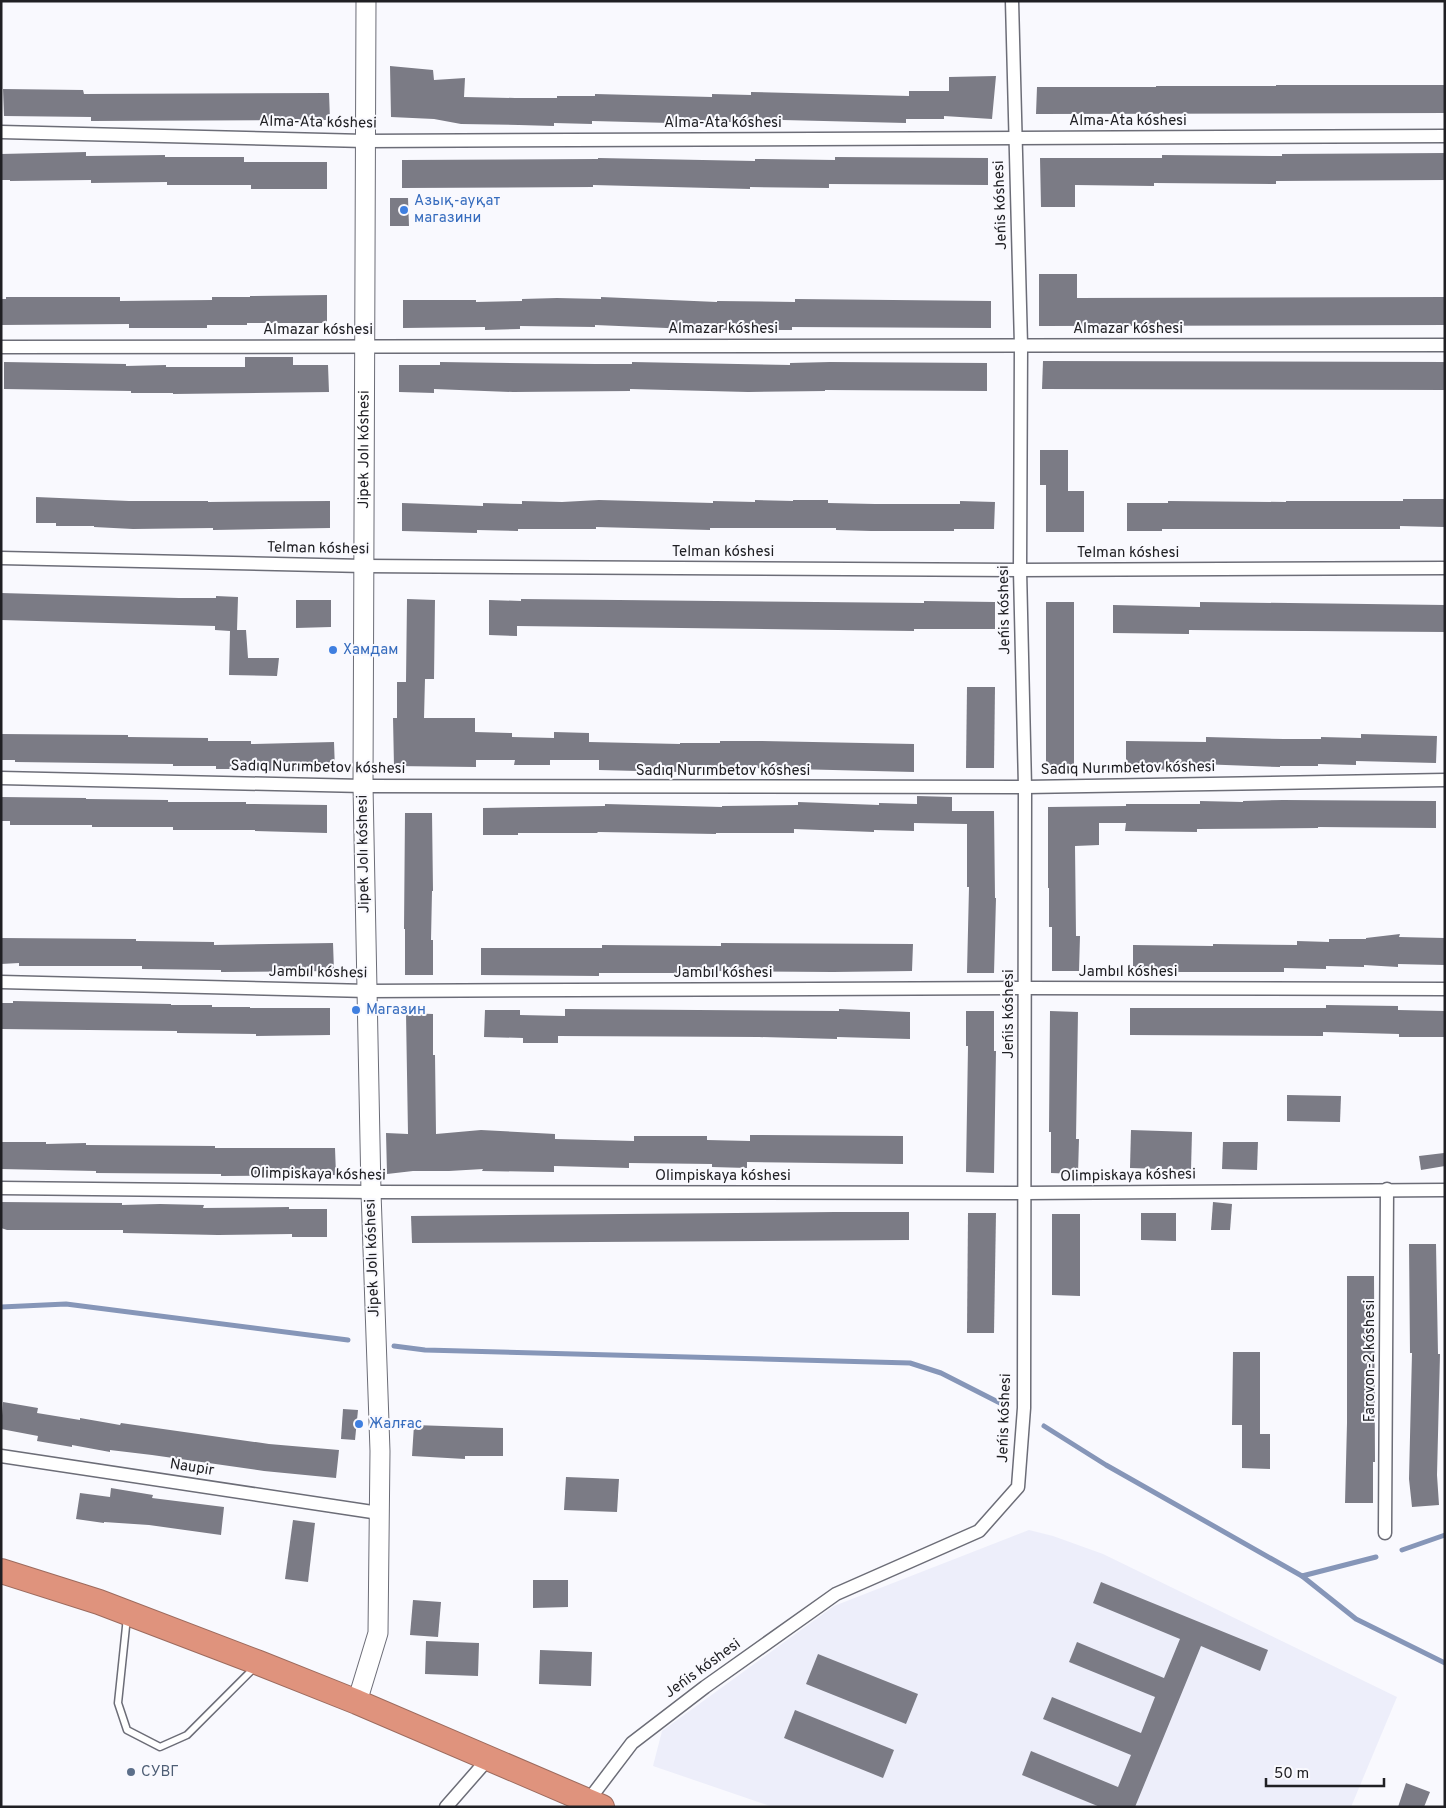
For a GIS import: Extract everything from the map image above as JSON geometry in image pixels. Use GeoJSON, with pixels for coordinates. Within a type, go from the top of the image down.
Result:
{"type":"FeatureCollection","features":[{"type":"Feature","properties":{"kind":"highway"},"geometry":{"type":"LineString","coordinates":[[1,1572],[99,1602],[259,1663],[357,1702],[595,1804]]}},
{"type":"Feature","properties":{"kind":"street","name":"Jipek Jolı kóshesi"},"geometry":{"type":"LineString","coordinates":[[357,1702],[378,1633],[380,1452],[371,1192],[363,786],[366,1]]}},
{"type":"Feature","properties":{"kind":"street","name":"Jeńis kóshesi"},"geometry":{"type":"LineString","coordinates":[[595,1804],[632,1743],[705,1687],[836,1594],[979,1531],[1018,1487],[1024,1408],[1025,787],[1020,570],[1021,345],[1012,1]]}},
{"type":"Feature","properties":{"kind":"street","name":"Alma-Ata kóshesi"},"geometry":{"type":"LineString","coordinates":[[1,132],[365,141],[1445,136]]}},
{"type":"Feature","properties":{"kind":"street","name":"Almazar kóshesi"},"geometry":{"type":"LineString","coordinates":[[1,347],[1445,345]]}},
{"type":"Feature","properties":{"kind":"street","name":"Telman kóshesi"},"geometry":{"type":"LineString","coordinates":[[1,558],[364,566],[1020,570],[1445,568]]}},
{"type":"Feature","properties":{"kind":"street","name":"Sadıq Nurımbetov kóshesi"},"geometry":{"type":"LineString","coordinates":[[1,778],[363,786],[1025,787],[1445,780]]}},
{"type":"Feature","properties":{"kind":"street","name":"Jambıl kóshesi"},"geometry":{"type":"LineString","coordinates":[[1,982],[368,991],[1025,988],[1445,989]]}},
{"type":"Feature","properties":{"kind":"street","name":"Olimpiskaya kóshesi"},"geometry":{"type":"LineString","coordinates":[[1,1188],[371,1192],[1025,1193],[1445,1190]]}},
{"type":"Feature","properties":{"kind":"street","name":"Farovon-2 kóshesi"},"geometry":{"type":"LineString","coordinates":[[1385,1533],[1387,1189]]}},
{"type":"Feature","properties":{"kind":"street","name":"Naupir"},"geometry":{"type":"LineString","coordinates":[[1,1456],[379,1513]]}},
{"type":"Feature","properties":{"kind":"street"},"geometry":{"type":"LineString","coordinates":[[446,1807],[488,1759]]}},
{"type":"Feature","properties":{"kind":"lane"},"geometry":{"type":"LineString","coordinates":[[128,1613],[118,1704],[127,1730],[160,1747],[187,1735],[259,1663]]}},
{"type":"Feature","properties":{"kind":"shaded area"},"geometry":{"type":"Polygon","coordinates":[[[1029,1530],[1053,1536],[1103,1554],[1397,1697],[1351,1807],[773,1807],[653,1766],[662,1731],[834,1606],[1029,1530]]]}},
{"type":"Feature","properties":{"kind":"building"},"geometry":{"type":"Polygon","coordinates":[[[390,66],[433,70],[434,80],[465,78],[464,97],[515,98],[557,98],[557,96],[595,96],[595,94],[712,97],[712,94],[751,95],[751,92],[909,96],[909,91],[949,91],[949,77],[996,76],[992,119],[944,116],[944,119],[906,119],[906,123],[747,119],[747,122],[711,122],[711,124],[592,121],[592,124],[554,123],[554,126],[461,124],[434,119],[391,117],[390,66]]]}},
{"type":"Feature","properties":{"kind":"building"},"geometry":{"type":"Polygon","coordinates":[[[1445,85],[1445,113],[1036,114],[1037,87],[1445,85]]]}},
{"type":"Feature","properties":{"kind":"building"},"geometry":{"type":"Polygon","coordinates":[[[3,89],[83,90],[84,94],[329,93],[330,120],[91,121],[91,117],[4,116],[3,89]]]}},
{"type":"Feature","properties":{"kind":"building"},"geometry":{"type":"Polygon","coordinates":[[[86,152],[86,156],[165,155],[165,157],[244,157],[244,162],[327,162],[327,189],[251,189],[251,185],[167,185],[167,182],[91,183],[91,180],[1,180],[1,154],[86,152]]]}},
{"type":"Feature","properties":{"kind":"building"},"geometry":{"type":"Polygon","coordinates":[[[1445,153],[1445,180],[1276,181],[1276,184],[1154,183],[1154,186],[1075,185],[1075,207],[1041,207],[1040,158],[1162,158],[1162,155],[1282,156],[1282,154],[1445,153]]]}},
{"type":"Feature","properties":{"kind":"building"},"geometry":{"type":"Polygon","coordinates":[[[835,157],[988,158],[988,185],[829,184],[829,188],[750,187],[750,189],[593,185],[593,187],[402,188],[402,160],[598,158],[755,161],[755,159],[835,160],[835,157]]]}},
{"type":"Feature","properties":{"kind":"building"},"geometry":{"type":"Polygon","coordinates":[[[390,198],[408,198],[409,226],[390,226],[390,198]]]}},
{"type":"Feature","properties":{"kind":"building"},"geometry":{"type":"Polygon","coordinates":[[[1039,274],[1077,274],[1077,298],[1445,297],[1445,325],[1039,326],[1039,274]]]}},
{"type":"Feature","properties":{"kind":"building"},"geometry":{"type":"Polygon","coordinates":[[[327,295],[327,323],[247,323],[247,325],[207,325],[207,328],[129,328],[129,324],[1,325],[1,299],[6,299],[6,297],[120,297],[120,301],[212,300],[212,297],[327,295]]]}},
{"type":"Feature","properties":{"kind":"building"},"geometry":{"type":"Polygon","coordinates":[[[601,297],[717,302],[795,302],[795,299],[991,301],[991,328],[792,327],[792,330],[714,330],[595,325],[595,327],[520,326],[520,329],[485,330],[485,327],[403,328],[403,300],[476,300],[476,302],[557,298],[601,299],[601,297]]]}},
{"type":"Feature","properties":{"kind":"building"},"geometry":{"type":"Polygon","coordinates":[[[245,357],[293,357],[293,365],[328,365],[329,392],[173,394],[131,393],[131,391],[4,389],[4,362],[126,364],[126,366],[166,365],[166,367],[245,367],[245,357]]]}},
{"type":"Feature","properties":{"kind":"building"},"geometry":{"type":"Polygon","coordinates":[[[1043,361],[1445,362],[1445,390],[1042,389],[1043,361]]]}},
{"type":"Feature","properties":{"kind":"building"},"geometry":{"type":"Polygon","coordinates":[[[440,362],[632,364],[632,362],[790,365],[790,363],[830,362],[987,363],[987,391],[825,390],[748,392],[630,389],[630,391],[513,392],[434,389],[434,393],[399,392],[399,365],[440,365],[440,362]]]}},
{"type":"Feature","properties":{"kind":"building"},"geometry":{"type":"Polygon","coordinates":[[[1040,450],[1068,450],[1068,491],[1084,491],[1084,532],[1046,532],[1046,485],[1040,485],[1040,450]]]}},
{"type":"Feature","properties":{"kind":"building"},"geometry":{"type":"Polygon","coordinates":[[[36,497],[129,501],[330,501],[330,528],[213,530],[213,528],[133,529],[56,526],[56,523],[36,523],[36,497]]]}},
{"type":"Feature","properties":{"kind":"building"},"geometry":{"type":"Polygon","coordinates":[[[1403,499],[1445,499],[1445,527],[1400,526],[1400,529],[1162,529],[1162,531],[1127,531],[1127,503],[1168,503],[1168,501],[1403,501],[1403,499]]]}},
{"type":"Feature","properties":{"kind":"building"},"geometry":{"type":"Polygon","coordinates":[[[599,500],[713,503],[713,501],[828,500],[828,503],[875,504],[960,504],[960,501],[995,502],[994,529],[871,531],[836,530],[836,528],[710,528],[710,530],[596,527],[596,529],[518,529],[518,531],[477,530],[477,533],[402,531],[402,503],[483,506],[483,503],[522,504],[522,501],[562,502],[599,500]]]}},
{"type":"Feature","properties":{"kind":"building"},"geometry":{"type":"Polygon","coordinates":[[[1,593],[179,598],[238,597],[237,630],[246,630],[248,658],[279,658],[277,676],[229,675],[230,631],[215,630],[215,626],[1,620],[1,593]]]}},
{"type":"Feature","properties":{"kind":"building"},"geometry":{"type":"Polygon","coordinates":[[[407,599],[435,600],[434,679],[425,679],[424,718],[475,718],[475,732],[512,733],[512,737],[554,738],[554,732],[589,733],[589,742],[680,744],[758,741],[914,744],[914,772],[754,768],[715,768],[715,771],[677,770],[677,772],[599,770],[599,760],[550,760],[550,765],[514,765],[515,760],[476,760],[476,767],[394,766],[393,718],[397,718],[397,682],[406,682],[407,599]]]}},
{"type":"Feature","properties":{"kind":"building"},"geometry":{"type":"Polygon","coordinates":[[[521,599],[995,602],[995,629],[914,629],[914,631],[517,626],[517,636],[489,635],[489,600],[521,601],[521,599]]]}},
{"type":"Feature","properties":{"kind":"building"},"geometry":{"type":"Polygon","coordinates":[[[296,600],[331,600],[331,627],[296,628],[296,600]]]}},
{"type":"Feature","properties":{"kind":"building"},"geometry":{"type":"Polygon","coordinates":[[[1046,602],[1074,602],[1074,770],[1046,769],[1046,602]]]}},
{"type":"Feature","properties":{"kind":"building"},"geometry":{"type":"Polygon","coordinates":[[[1200,602],[1445,605],[1445,632],[1189,630],[1189,634],[1113,633],[1113,605],[1200,607],[1200,602]]]}},
{"type":"Feature","properties":{"kind":"building"},"geometry":{"type":"Polygon","coordinates":[[[967,687],[995,687],[994,768],[966,768],[967,687]]]}},
{"type":"Feature","properties":{"kind":"building"},"geometry":{"type":"Polygon","coordinates":[[[1,734],[208,738],[208,741],[251,741],[251,744],[334,742],[335,770],[255,771],[255,769],[216,769],[216,766],[173,766],[173,764],[15,762],[15,760],[1,760],[1,734]]]}},
{"type":"Feature","properties":{"kind":"building"},"geometry":{"type":"Polygon","coordinates":[[[1361,734],[1437,736],[1436,763],[1356,761],[1356,765],[1318,764],[1318,766],[1280,767],[1199,764],[1199,770],[1126,769],[1126,741],[1206,742],[1206,737],[1361,738],[1361,734]]]}},
{"type":"Feature","properties":{"kind":"building"},"geometry":{"type":"Polygon","coordinates":[[[917,796],[952,797],[952,811],[994,811],[996,898],[994,973],[967,973],[969,887],[967,887],[967,824],[914,823],[914,831],[874,830],[874,832],[794,829],[794,833],[598,832],[483,835],[483,808],[605,806],[605,804],[722,807],[798,805],[798,802],[879,805],[879,803],[917,804],[917,796]]]}},
{"type":"Feature","properties":{"kind":"building"},"geometry":{"type":"Polygon","coordinates":[[[1,797],[327,805],[327,833],[255,830],[173,830],[173,827],[10,825],[10,821],[1,821],[1,797]]]}},
{"type":"Feature","properties":{"kind":"building"},"geometry":{"type":"Polygon","coordinates":[[[1283,800],[1436,801],[1436,828],[1318,827],[1197,829],[1197,832],[1125,831],[1126,823],[1099,823],[1099,845],[1075,846],[1076,936],[1080,936],[1079,971],[1052,971],[1052,927],[1049,927],[1048,888],[1048,807],[1200,804],[1200,801],[1243,802],[1283,800]]]}},
{"type":"Feature","properties":{"kind":"building"},"geometry":{"type":"Polygon","coordinates":[[[405,813],[432,813],[433,891],[431,940],[433,940],[433,975],[405,975],[405,813]]]}},
{"type":"Feature","properties":{"kind":"building"},"geometry":{"type":"Polygon","coordinates":[[[1400,934],[1399,937],[1445,938],[1445,965],[1398,964],[1398,967],[1364,965],[1364,967],[1326,966],[1326,969],[1284,968],[1284,972],[1133,972],[1133,945],[1297,945],[1297,941],[1329,942],[1329,939],[1366,939],[1400,934]]]}},
{"type":"Feature","properties":{"kind":"building"},"geometry":{"type":"Polygon","coordinates":[[[1,938],[136,939],[136,941],[214,942],[214,945],[333,943],[334,971],[221,972],[221,970],[142,969],[142,966],[19,966],[19,963],[1,964],[1,938]]]}},
{"type":"Feature","properties":{"kind":"building"},"geometry":{"type":"Polygon","coordinates":[[[721,943],[913,944],[912,971],[716,971],[716,973],[599,973],[599,976],[481,975],[481,948],[602,948],[602,945],[721,946],[721,943]]]}},
{"type":"Feature","properties":{"kind":"building"},"geometry":{"type":"Polygon","coordinates":[[[13,1001],[212,1005],[212,1007],[250,1008],[330,1008],[330,1035],[256,1036],[256,1034],[177,1033],[177,1031],[1,1029],[1,1003],[13,1003],[13,1001]]]}},
{"type":"Feature","properties":{"kind":"building"},"geometry":{"type":"Polygon","coordinates":[[[1326,1005],[1398,1006],[1398,1010],[1445,1011],[1445,1037],[1399,1037],[1399,1034],[1323,1032],[1323,1036],[1130,1035],[1130,1008],[1326,1008],[1326,1005]]]}},
{"type":"Feature","properties":{"kind":"building"},"geometry":{"type":"Polygon","coordinates":[[[565,1009],[839,1011],[839,1009],[910,1012],[910,1039],[558,1036],[558,1043],[523,1043],[523,1038],[484,1037],[485,1010],[520,1010],[520,1015],[565,1016],[565,1009]]]}},
{"type":"Feature","properties":{"kind":"building"},"geometry":{"type":"Polygon","coordinates":[[[966,1011],[994,1011],[994,1051],[996,1051],[994,1173],[966,1172],[968,1046],[966,1046],[966,1011]]]}},
{"type":"Feature","properties":{"kind":"building"},"geometry":{"type":"Polygon","coordinates":[[[1050,1011],[1078,1012],[1076,1139],[1079,1139],[1078,1174],[1051,1173],[1051,1132],[1049,1132],[1050,1011]]]}},
{"type":"Feature","properties":{"kind":"building"},"geometry":{"type":"Polygon","coordinates":[[[406,1013],[433,1014],[436,1134],[481,1130],[555,1134],[555,1139],[634,1141],[634,1136],[707,1136],[707,1140],[750,1141],[750,1135],[903,1136],[903,1164],[747,1162],[747,1168],[712,1167],[712,1164],[629,1163],[629,1168],[554,1166],[554,1172],[482,1171],[483,1169],[413,1171],[387,1174],[386,1133],[408,1134],[406,1013]]]}},
{"type":"Feature","properties":{"kind":"building"},"geometry":{"type":"Polygon","coordinates":[[[1287,1095],[1341,1096],[1340,1122],[1287,1121],[1287,1095]]]}},
{"type":"Feature","properties":{"kind":"building"},"geometry":{"type":"Polygon","coordinates":[[[1131,1130],[1192,1132],[1191,1170],[1130,1168],[1131,1130]]]}},
{"type":"Feature","properties":{"kind":"building"},"geometry":{"type":"Polygon","coordinates":[[[1,1142],[215,1146],[215,1148],[335,1148],[336,1175],[221,1176],[221,1174],[96,1173],[96,1171],[1,1169],[1,1142]]]}},
{"type":"Feature","properties":{"kind":"building"},"geometry":{"type":"Polygon","coordinates":[[[1223,1142],[1258,1142],[1257,1170],[1222,1169],[1223,1142]]]}},
{"type":"Feature","properties":{"kind":"building"},"geometry":{"type":"Polygon","coordinates":[[[1444,1153],[1445,1166],[1421,1170],[1419,1156],[1444,1153]]]}},
{"type":"Feature","properties":{"kind":"building"},"geometry":{"type":"Polygon","coordinates":[[[1,1202],[204,1205],[203,1208],[289,1207],[289,1209],[327,1209],[327,1237],[292,1237],[292,1234],[123,1233],[123,1230],[7,1230],[1,1228],[1,1202]]]}},
{"type":"Feature","properties":{"kind":"building"},"geometry":{"type":"Polygon","coordinates":[[[1213,1202],[1232,1204],[1230,1230],[1211,1230],[1213,1202]]]}},
{"type":"Feature","properties":{"kind":"building"},"geometry":{"type":"Polygon","coordinates":[[[909,1212],[909,1240],[412,1243],[411,1216],[909,1212]]]}},
{"type":"Feature","properties":{"kind":"building"},"geometry":{"type":"Polygon","coordinates":[[[968,1213],[996,1213],[994,1333],[967,1333],[968,1213]]]}},
{"type":"Feature","properties":{"kind":"building"},"geometry":{"type":"Polygon","coordinates":[[[1141,1213],[1176,1213],[1176,1241],[1141,1240],[1141,1213]]]}},
{"type":"Feature","properties":{"kind":"building"},"geometry":{"type":"Polygon","coordinates":[[[1052,1214],[1080,1214],[1080,1296],[1052,1295],[1052,1214]]]}},
{"type":"Feature","properties":{"kind":"building"},"geometry":{"type":"Polygon","coordinates":[[[1409,1244],[1436,1244],[1438,1354],[1440,1354],[1437,1475],[1439,1505],[1412,1507],[1409,1479],[1412,1353],[1410,1353],[1409,1244]]]}},
{"type":"Feature","properties":{"kind":"building"},"geometry":{"type":"Polygon","coordinates":[[[1347,1276],[1374,1276],[1375,1462],[1373,1462],[1373,1503],[1345,1503],[1347,1276]]]}},
{"type":"Feature","properties":{"kind":"building"},"geometry":{"type":"Polygon","coordinates":[[[1233,1352],[1260,1352],[1260,1434],[1270,1434],[1270,1469],[1242,1468],[1242,1425],[1232,1425],[1233,1352]]]}},
{"type":"Feature","properties":{"kind":"building"},"geometry":{"type":"Polygon","coordinates":[[[3,1402],[38,1408],[37,1413],[80,1420],[80,1418],[120,1425],[121,1423],[269,1444],[339,1450],[336,1478],[264,1471],[110,1450],[110,1452],[37,1441],[38,1436],[1,1429],[3,1402]]]}},
{"type":"Feature","properties":{"kind":"building"},"geometry":{"type":"Polygon","coordinates":[[[343,1409],[358,1410],[355,1440],[341,1439],[343,1409]]]}},
{"type":"Feature","properties":{"kind":"building"},"geometry":{"type":"Polygon","coordinates":[[[414,1425],[503,1428],[503,1456],[465,1456],[465,1459],[412,1456],[414,1425]]]}},
{"type":"Feature","properties":{"kind":"building"},"geometry":{"type":"Polygon","coordinates":[[[566,1477],[619,1479],[617,1512],[564,1510],[566,1477]]]}},
{"type":"Feature","properties":{"kind":"building"},"geometry":{"type":"Polygon","coordinates":[[[111,1488],[153,1495],[152,1498],[224,1507],[221,1535],[149,1525],[104,1523],[76,1519],[80,1493],[110,1497],[111,1488]]]}},
{"type":"Feature","properties":{"kind":"building"},"geometry":{"type":"Polygon","coordinates":[[[293,1520],[315,1523],[308,1582],[285,1579],[293,1520]]]}},
{"type":"Feature","properties":{"kind":"building"},"geometry":{"type":"Polygon","coordinates":[[[533,1580],[568,1580],[568,1607],[533,1608],[533,1580]]]}},
{"type":"Feature","properties":{"kind":"building"},"geometry":{"type":"Polygon","coordinates":[[[1101,1582],[1268,1650],[1260,1671],[1201,1646],[1135,1807],[1100,1807],[1022,1775],[1031,1751],[1118,1787],[1131,1755],[1043,1719],[1052,1697],[1141,1733],[1155,1697],[1069,1662],[1077,1642],[1164,1678],[1180,1639],[1093,1603],[1101,1582]]]}},
{"type":"Feature","properties":{"kind":"building"},"geometry":{"type":"Polygon","coordinates":[[[413,1600],[441,1602],[438,1637],[410,1635],[413,1600]]]}},
{"type":"Feature","properties":{"kind":"building"},"geometry":{"type":"Polygon","coordinates":[[[426,1641],[479,1643],[478,1676],[425,1674],[426,1641]]]}},
{"type":"Feature","properties":{"kind":"building"},"geometry":{"type":"Polygon","coordinates":[[[540,1650],[592,1652],[591,1686],[539,1684],[540,1650]]]}},
{"type":"Feature","properties":{"kind":"building"},"geometry":{"type":"Polygon","coordinates":[[[818,1654],[918,1694],[906,1724],[806,1684],[818,1654]]]}},
{"type":"Feature","properties":{"kind":"building"},"geometry":{"type":"Polygon","coordinates":[[[795,1710],[894,1750],[883,1778],[784,1738],[795,1710]]]}},
{"type":"Feature","properties":{"kind":"building"},"geometry":{"type":"Polygon","coordinates":[[[1406,1783],[1430,1792],[1424,1807],[1398,1807],[1406,1783]]]}},
{"type":"Feature","properties":{"kind":"waterway"},"geometry":{"type":"LineString","coordinates":[[1,1307],[66,1304],[348,1340]]}},
{"type":"Feature","properties":{"kind":"waterway"},"geometry":{"type":"LineString","coordinates":[[394,1346],[425,1350],[910,1363],[941,1373],[1000,1403]]}},
{"type":"Feature","properties":{"kind":"waterway"},"geometry":{"type":"LineString","coordinates":[[1044,1426],[1106,1465],[1302,1576],[1376,1557]]}},
{"type":"Feature","properties":{"kind":"waterway"},"geometry":{"type":"LineString","coordinates":[[1402,1550],[1445,1535]]}},
{"type":"Feature","properties":{"kind":"waterway"},"geometry":{"type":"LineString","coordinates":[[1302,1576],[1356,1619],[1445,1663]]}},
{"type":"Feature","properties":{"kind":"place","name":"Азық-ауқат магазини"},"geometry":{"type":"Point","coordinates":[404,210]}},
{"type":"Feature","properties":{"kind":"place","name":"Хамдам"},"geometry":{"type":"Point","coordinates":[333,650]}},
{"type":"Feature","properties":{"kind":"place","name":"Магазин"},"geometry":{"type":"Point","coordinates":[356,1010]}},
{"type":"Feature","properties":{"kind":"place","name":"Жалғас"},"geometry":{"type":"Point","coordinates":[359,1424]}},
{"type":"Feature","properties":{"kind":"place","name":"СУВГ"},"geometry":{"type":"Point","coordinates":[131,1772]}}]}
